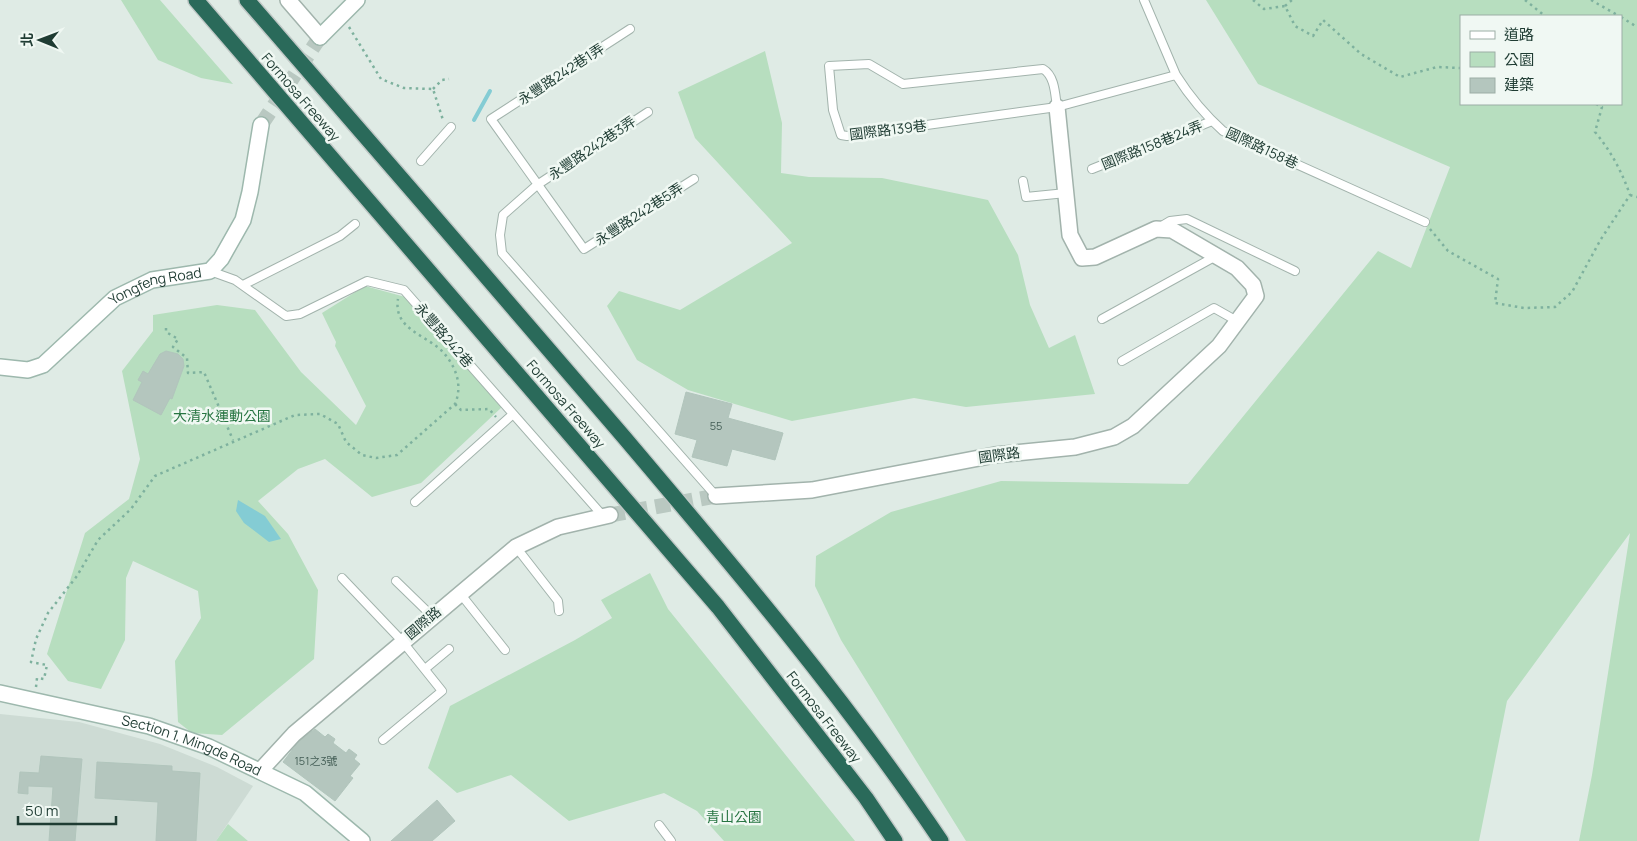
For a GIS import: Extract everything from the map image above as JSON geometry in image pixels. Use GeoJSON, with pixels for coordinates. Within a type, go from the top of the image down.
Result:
{"type":"FeatureCollection","features":[{"type":"Feature","properties":{"kind":"highway","name":"Formosa Freeway"},"geometry":{"type":"LineString","coordinates":[[196,0],[718,607],[866,798],[895,841]]}},
{"type":"Feature","properties":{"kind":"highway","name":"Formosa Freeway"},"geometry":{"type":"LineString","coordinates":[[247,0],[485,274],[745,580],[898,778],[941,841]]}},
{"type":"Feature","properties":{"kind":"street"},"geometry":{"type":"LineString","coordinates":[[288,0],[320,36],[357,0]]}},
{"type":"Feature","properties":{"kind":"street"},"geometry":{"type":"LineString","coordinates":[[1057,107],[1070,235],[1082,258],[1095,257],[1156,229]]}},
{"type":"Feature","properties":{"kind":"street","name":"Yongfeng Road"},"geometry":{"type":"LineString","coordinates":[[0,366],[28,370],[43,365],[115,298],[152,280],[210,271],[222,259],[243,220],[250,192],[261,125]]}},
{"type":"Feature","properties":{"kind":"street","name":"國際路"},"geometry":{"type":"LineString","coordinates":[[716,496],[812,490],[995,455],[1075,447],[1114,437],[1133,426],[1219,346],[1256,296],[1252,285],[1236,268],[1172,230],[1156,229]]}},
{"type":"Feature","properties":{"kind":"street","name":"國際路"},"geometry":{"type":"LineString","coordinates":[[260,771],[294,734],[459,592],[516,547],[558,527],[606,515]]}},
{"type":"Feature","properties":{"kind":"street","name":"Section 1, Mingde Road"},"geometry":{"type":"LineString","coordinates":[[0,694],[149,726],[209,747],[305,794],[362,841]]}},
{"type":"Feature","properties":{"kind":"lane","name":"國際路158巷"},"geometry":{"type":"LineString","coordinates":[[1144,0],[1176,75],[1190,97],[1223,131],[1425,222]]}},
{"type":"Feature","properties":{"kind":"lane","name":"永豐路242巷1弄"},"geometry":{"type":"LineString","coordinates":[[537,185],[491,119],[630,29]]}},
{"type":"Feature","properties":{"kind":"lane","name":"國際路139巷"},"geometry":{"type":"LineString","coordinates":[[869,64],[903,84],[1043,69],[1049,72],[1052,78],[1057,107],[847,136],[841,135],[837,128],[833,110],[828,66],[869,64]]}},
{"type":"Feature","properties":{"kind":"lane"},"geometry":{"type":"LineString","coordinates":[[1057,107],[1176,75]]}},
{"type":"Feature","properties":{"kind":"lane","name":"永豐路242巷3弄"},"geometry":{"type":"LineString","coordinates":[[537,185],[648,112]]}},
{"type":"Feature","properties":{"kind":"lane","name":"國際路158巷24弄"},"geometry":{"type":"LineString","coordinates":[[1092,169],[1212,121]]}},
{"type":"Feature","properties":{"kind":"lane"},"geometry":{"type":"LineString","coordinates":[[421,161],[451,127]]}},
{"type":"Feature","properties":{"kind":"lane","name":"永豐路242巷5弄"},"geometry":{"type":"LineString","coordinates":[[537,185],[584,250],[694,179]]}},
{"type":"Feature","properties":{"kind":"lane"},"geometry":{"type":"LineString","coordinates":[[1023,181],[1026,197],[1066,193]]}},
{"type":"Feature","properties":{"kind":"lane"},"geometry":{"type":"LineString","coordinates":[[537,185],[503,215],[500,235],[502,253],[716,496]]}},
{"type":"Feature","properties":{"kind":"lane"},"geometry":{"type":"LineString","coordinates":[[1156,229],[1170,221],[1187,219],[1295,271]]}},
{"type":"Feature","properties":{"kind":"lane"},"geometry":{"type":"LineString","coordinates":[[243,285],[326,243],[355,224]]}},
{"type":"Feature","properties":{"kind":"lane"},"geometry":{"type":"LineString","coordinates":[[1102,319],[1216,256]]}},
{"type":"Feature","properties":{"kind":"lane","name":"永豐路242巷"},"geometry":{"type":"LineString","coordinates":[[210,271],[235,280],[286,316],[300,314],[367,282],[404,290],[512,415],[606,515]]}},
{"type":"Feature","properties":{"kind":"lane"},"geometry":{"type":"LineString","coordinates":[[1122,361],[1214,308],[1237,321]]}},
{"type":"Feature","properties":{"kind":"lane"},"geometry":{"type":"LineString","coordinates":[[415,502],[512,415]]}},
{"type":"Feature","properties":{"kind":"lane"},"geometry":{"type":"LineString","coordinates":[[516,547],[558,601],[560,611]]}},
{"type":"Feature","properties":{"kind":"lane"},"geometry":{"type":"LineString","coordinates":[[342,578],[402,641],[442,691],[383,740]]}},
{"type":"Feature","properties":{"kind":"lane"},"geometry":{"type":"LineString","coordinates":[[396,581],[432,616]]}},
{"type":"Feature","properties":{"kind":"lane"},"geometry":{"type":"LineString","coordinates":[[459,592],[505,650]]}},
{"type":"Feature","properties":{"kind":"lane"},"geometry":{"type":"LineString","coordinates":[[425,669],[449,649]]}},
{"type":"Feature","properties":{"kind":"lane"},"geometry":{"type":"LineString","coordinates":[[659,824],[671,841]]}},
{"type":"Feature","properties":{"kind":"path"},"geometry":{"type":"LineString","coordinates":[[1253,0],[1264,9],[1285,6],[1292,0]]}},
{"type":"Feature","properties":{"kind":"path"},"geometry":{"type":"LineString","coordinates":[[1525,0],[1544,15]]}},
{"type":"Feature","properties":{"kind":"path"},"geometry":{"type":"LineString","coordinates":[[1591,0],[1617,15]]}},
{"type":"Feature","properties":{"kind":"path"},"geometry":{"type":"LineString","coordinates":[[1285,6],[1295,26],[1313,36],[1323,20],[1361,54],[1400,77],[1437,67],[1460,68]]}},
{"type":"Feature","properties":{"kind":"path"},"geometry":{"type":"LineString","coordinates":[[342,15],[381,78],[404,88],[433,89],[442,80],[449,78]]}},
{"type":"Feature","properties":{"kind":"path"},"geometry":{"type":"LineString","coordinates":[[1622,18],[1637,27]]}},
{"type":"Feature","properties":{"kind":"path"},"geometry":{"type":"LineString","coordinates":[[433,89],[443,113],[445,134]]}},
{"type":"Feature","properties":{"kind":"path"},"geometry":{"type":"LineString","coordinates":[[1601,105],[1595,132],[1623,173],[1630,195]]}},
{"type":"Feature","properties":{"kind":"path"},"geometry":{"type":"LineString","coordinates":[[1630,195],[1637,197]]}},
{"type":"Feature","properties":{"kind":"path"},"geometry":{"type":"LineString","coordinates":[[1425,222],[1448,251],[1498,279],[1495,303],[1524,308],[1555,307],[1572,292],[1601,239],[1630,195]]}},
{"type":"Feature","properties":{"kind":"path"},"geometry":{"type":"LineString","coordinates":[[34,700],[37,678],[44,679],[47,665],[32,662],[36,639],[48,614],[77,576],[98,540],[132,509],[155,476],[295,415],[320,414],[338,424],[346,442],[362,454],[376,458],[397,455],[455,404],[459,394],[459,378],[442,351],[407,328],[396,306],[398,298],[407,294]]}},
{"type":"Feature","properties":{"kind":"path"},"geometry":{"type":"LineString","coordinates":[[166,328],[166,332],[178,339],[173,347],[187,358],[188,373],[204,372],[233,441]]}},
{"type":"Feature","properties":{"kind":"path"},"geometry":{"type":"LineString","coordinates":[[455,404],[462,410],[490,409],[501,424]]}},
{"type":"Feature","properties":{"kind":"shaded area"},"geometry":{"type":"Polygon","coordinates":[[[0,714],[79,722],[160,744],[217,767],[253,786],[216,841],[0,841],[0,714]]]}},
{"type":"Feature","properties":{"kind":"green space"},"geometry":{"type":"Polygon","coordinates":[[[121,0],[160,0],[233,84],[201,78],[158,60],[121,0]]]}},
{"type":"Feature","properties":{"kind":"green space"},"geometry":{"type":"Polygon","coordinates":[[[1206,0],[1637,0],[1637,841],[1579,841],[1592,775],[1630,533],[1507,701],[1479,841],[966,841],[841,640],[815,586],[816,556],[891,512],[1001,481],[1188,484],[1378,251],[1411,268],[1450,167],[1258,84],[1206,0]]]}},
{"type":"Feature","properties":{"kind":"green space"},"geometry":{"type":"Polygon","coordinates":[[[765,51],[782,123],[781,173],[809,177],[882,178],[988,200],[1018,255],[1030,305],[1049,348],[1075,335],[1095,394],[966,407],[914,398],[792,421],[688,390],[637,360],[607,306],[619,291],[680,310],[792,243],[695,138],[678,92],[765,51]]]}},
{"type":"Feature","properties":{"kind":"green space","name":"大清水運動公園"},"geometry":{"type":"Polygon","coordinates":[[[365,286],[409,298],[502,407],[421,483],[372,497],[325,459],[298,469],[258,501],[288,534],[318,590],[314,659],[222,735],[192,733],[178,722],[175,661],[201,618],[198,591],[133,561],[126,578],[125,640],[101,689],[68,681],[47,654],[85,533],[129,499],[140,459],[122,371],[153,331],[153,315],[217,305],[255,310],[301,372],[356,425],[366,406],[335,346],[336,342],[322,313],[365,286]]]}},
{"type":"Feature","properties":{"kind":"green space","name":"青山公園"},"geometry":{"type":"Polygon","coordinates":[[[650,573],[668,609],[855,841],[724,841],[697,811],[664,793],[569,821],[511,775],[457,793],[428,768],[450,706],[575,640],[612,618],[601,600],[650,573]]]}},
{"type":"Feature","properties":{"kind":"green space"},"geometry":{"type":"Polygon","coordinates":[[[228,824],[248,841],[216,841],[228,824]]]}},
{"type":"Feature","properties":{"kind":"water"},"geometry":{"type":"Polygon","coordinates":[[[238,500],[265,516],[281,539],[269,542],[244,523],[236,511],[238,500]]]}},
{"type":"Feature","properties":{"kind":"building"},"geometry":{"type":"Polygon","coordinates":[[[166,351],[178,354],[183,359],[184,366],[172,399],[170,398],[161,415],[133,400],[142,382],[138,380],[143,371],[148,374],[160,354],[166,351]]]}},
{"type":"Feature","properties":{"kind":"building"},"geometry":{"type":"Polygon","coordinates":[[[686,392],[732,404],[728,418],[783,433],[775,460],[732,449],[727,466],[692,457],[697,440],[675,434],[686,392]]]}},
{"type":"Feature","properties":{"kind":"building"},"geometry":{"type":"Polygon","coordinates":[[[315,729],[325,737],[328,734],[335,739],[333,743],[346,753],[349,749],[357,755],[354,759],[360,764],[350,776],[353,778],[335,801],[283,762],[299,741],[315,729]]]}},
{"type":"Feature","properties":{"kind":"building"},"geometry":{"type":"Polygon","coordinates":[[[41,756],[82,759],[75,841],[49,841],[53,787],[28,786],[28,794],[18,793],[20,772],[39,773],[41,756]]]}},
{"type":"Feature","properties":{"kind":"building"},"geometry":{"type":"Polygon","coordinates":[[[97,762],[172,766],[172,771],[200,773],[196,841],[156,841],[158,802],[95,798],[97,762]]]}},
{"type":"Feature","properties":{"kind":"building"},"geometry":{"type":"Polygon","coordinates":[[[437,800],[455,821],[432,841],[391,841],[437,800]]]}},
{"type":"Feature","properties":{"kind":"waterway"},"geometry":{"type":"LineString","coordinates":[[474,120],[490,91]]}},
{"type":"Feature","properties":{"kind":"tunnel"},"geometry":{"type":"LineString","coordinates":[[261,125],[320,37]]}},
{"type":"Feature","properties":{"kind":"tunnel"},"geometry":{"type":"LineString","coordinates":[[610,515],[716,496]]}}]}
